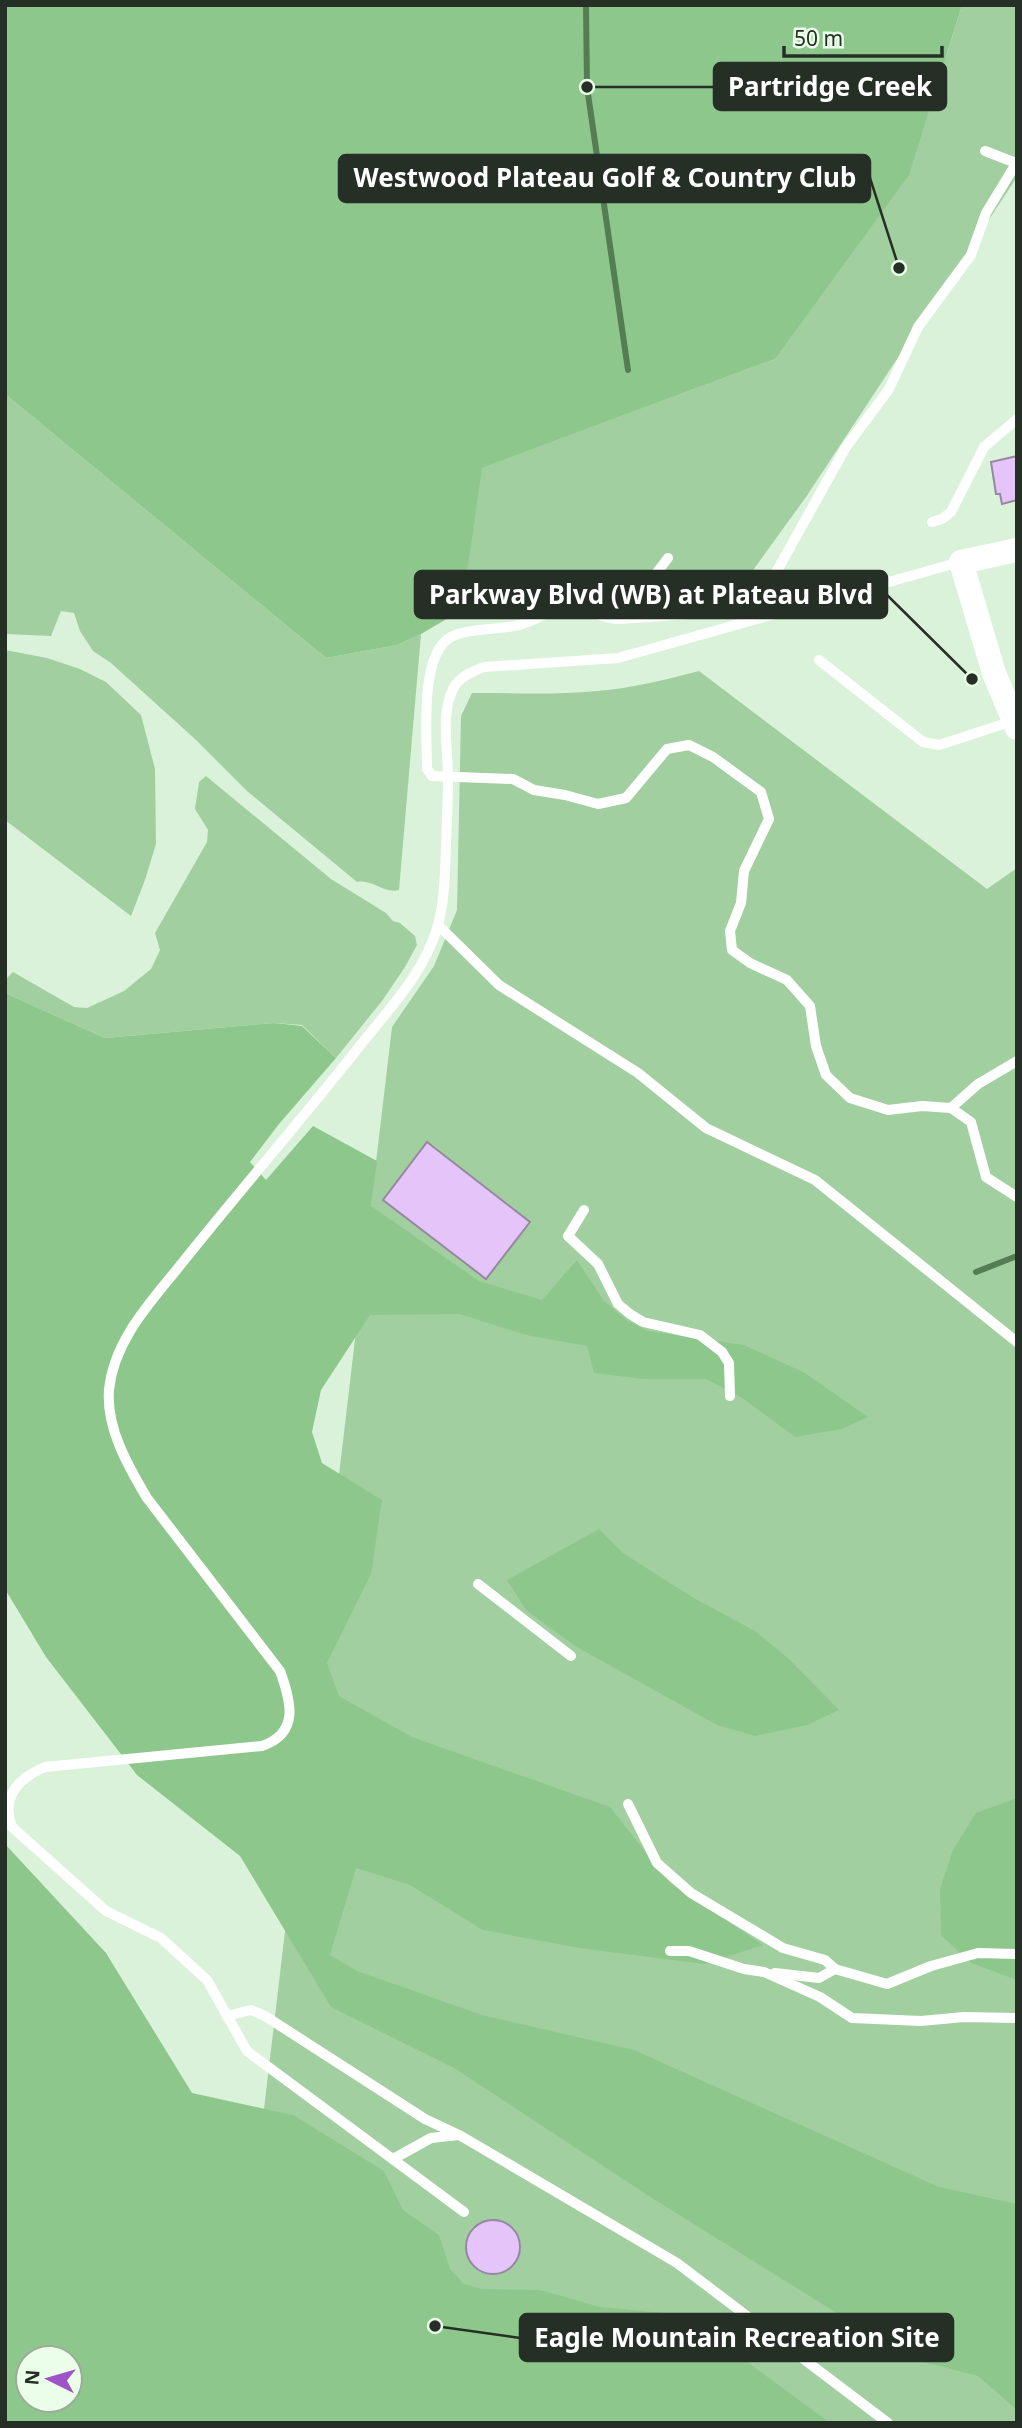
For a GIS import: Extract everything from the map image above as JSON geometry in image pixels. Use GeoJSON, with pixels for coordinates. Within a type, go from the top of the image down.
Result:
{"type":"FeatureCollection","features":[{"type":"Feature","properties":{"kind":"street"},"geometry":{"type":"LineString","coordinates":[[1013,712],[985,647],[961,562],[1017,550]]}},
{"type":"Feature","properties":{"kind":"lane"},"geometry":{"type":"LineString","coordinates":[[985,150],[1016,163],[986,213],[971,254],[918,327],[889,389],[846,447],[764,594],[702,613],[612,620],[590,612],[564,608],[520,625],[453,635],[444,642],[434,659],[428,693],[427,769],[432,776],[513,779],[534,790],[597,804],[626,798],[667,749],[690,744],[713,757],[761,792],[769,819],[744,871],[741,903],[730,930],[732,950],[750,963],[787,980],[810,1006],[816,1046],[826,1074],[850,1098],[888,1110],[922,1106],[951,1108],[971,1122],[986,1177],[1017,1197]]}},
{"type":"Feature","properties":{"kind":"lane"},"geometry":{"type":"LineString","coordinates":[[932,522],[951,512],[984,447],[1017,419]]}},
{"type":"Feature","properties":{"kind":"lane"},"geometry":{"type":"LineString","coordinates":[[621,619],[668,558]]}},
{"type":"Feature","properties":{"kind":"lane"},"geometry":{"type":"LineString","coordinates":[[464,2212],[247,2051],[207,1980],[161,1938],[106,1911],[12,1827],[7,1816],[8,1803],[18,1782],[45,1767],[262,1746],[276,1741],[284,1732],[289,1719],[287,1691],[280,1671],[147,1497],[131,1471],[110,1411],[109,1390],[113,1370],[130,1330],[377,1024],[431,948],[444,906],[449,776],[446,712],[455,685],[467,674],[484,667],[618,658],[961,562]]}},
{"type":"Feature","properties":{"kind":"lane"},"geometry":{"type":"LineString","coordinates":[[820,660],[923,742],[939,745],[1013,712]]}},
{"type":"Feature","properties":{"kind":"lane"},"geometry":{"type":"LineString","coordinates":[[438,925],[499,985],[638,1073],[706,1128],[815,1180],[1017,1342]]}},
{"type":"Feature","properties":{"kind":"lane"},"geometry":{"type":"LineString","coordinates":[[951,1108],[978,1083],[1017,1061]]}},
{"type":"Feature","properties":{"kind":"lane"},"geometry":{"type":"LineString","coordinates":[[584,1210],[568,1236],[598,1264],[618,1304],[643,1322],[700,1335],[722,1352],[729,1363],[730,1396]]}},
{"type":"Feature","properties":{"kind":"lane"},"geometry":{"type":"LineString","coordinates":[[478,1584],[571,1656]]}},
{"type":"Feature","properties":{"kind":"lane"},"geometry":{"type":"LineString","coordinates":[[628,1804],[657,1863],[691,1893],[783,1948],[825,1960],[835,1969],[887,1984],[931,1966],[978,1953],[1017,1954]]}},
{"type":"Feature","properties":{"kind":"lane"},"geometry":{"type":"LineString","coordinates":[[670,1951],[689,1951],[744,1969],[819,1978],[835,1969]]}},
{"type":"Feature","properties":{"kind":"lane"},"geometry":{"type":"LineString","coordinates":[[764,1972],[820,1997],[852,2018],[921,2021],[964,2017],[1017,2018]]}},
{"type":"Feature","properties":{"kind":"lane"},"geometry":{"type":"LineString","coordinates":[[227,2016],[251,2010],[265,2016],[425,2119],[459,2134],[677,2263],[888,2423]]}},
{"type":"Feature","properties":{"kind":"lane"},"geometry":{"type":"LineString","coordinates":[[393,2159],[431,2138],[459,2134]]}},
{"type":"Feature","properties":{"kind":"green space"},"geometry":{"type":"Polygon","coordinates":[[[5,5],[962,5],[909,175],[775,359],[482,468],[462,610],[397,645],[326,658],[5,394],[5,5]]]}},
{"type":"Feature","properties":{"kind":"green space"},"geometry":{"type":"Polygon","coordinates":[[[962,5],[1017,5],[1017,177],[806,497],[743,584],[462,610],[481,468],[775,359],[946,57],[962,5]]]}},
{"type":"Feature","properties":{"kind":"green space"},"geometry":{"type":"Polygon","coordinates":[[[5,394],[326,658],[397,645],[421,634],[399,890],[393,891],[357,882],[247,791],[195,739],[111,663],[93,651],[80,631],[74,613],[61,611],[51,636],[5,634],[5,394]]]}},
{"type":"Feature","properties":{"kind":"green space"},"geometry":{"type":"Polygon","coordinates":[[[5,650],[47,658],[80,669],[106,682],[141,715],[155,769],[156,844],[131,916],[5,820],[5,650]]]}},
{"type":"Feature","properties":{"kind":"green space"},"geometry":{"type":"Polygon","coordinates":[[[699,671],[987,889],[1017,868],[1017,2423],[232,2423],[407,2304],[264,2109],[392,1027],[434,966],[457,910],[461,716],[472,693],[597,691],[699,671]]]}},
{"type":"Feature","properties":{"kind":"green space"},"geometry":{"type":"Polygon","coordinates":[[[206,776],[331,879],[386,913],[415,936],[417,945],[405,967],[382,1001],[336,1058],[302,1025],[274,1023],[105,1038],[5,993],[5,980],[13,972],[74,1007],[87,1008],[124,991],[151,969],[160,950],[155,933],[207,842],[208,830],[195,809],[199,782],[206,776]]]}},
{"type":"Feature","properties":{"kind":"green space"},"geometry":{"type":"Polygon","coordinates":[[[5,993],[105,1038],[274,1023],[302,1026],[336,1058],[250,1162],[266,1180],[313,1126],[377,1161],[371,1206],[479,1281],[542,1300],[577,1260],[604,1301],[628,1321],[648,1331],[744,1345],[805,1373],[868,1417],[842,1429],[795,1437],[741,1397],[706,1379],[644,1379],[594,1373],[587,1346],[526,1335],[460,1314],[370,1315],[321,1390],[312,1432],[322,1463],[382,1500],[371,1574],[327,1663],[339,1696],[412,1737],[610,1807],[670,1883],[763,1945],[705,1964],[579,1948],[483,1930],[410,1885],[356,1868],[330,1955],[357,1971],[482,2015],[634,2050],[939,2187],[1017,2204],[1017,2410],[978,2376],[893,2354],[840,2315],[652,2198],[454,2068],[331,2007],[240,1856],[137,1775],[46,1657],[5,1589],[5,993]]]}},
{"type":"Feature","properties":{"kind":"green space"},"geometry":{"type":"Polygon","coordinates":[[[599,1529],[623,1553],[692,1597],[755,1631],[789,1659],[839,1710],[807,1725],[755,1736],[717,1725],[575,1646],[526,1610],[507,1580],[599,1529]]]}},
{"type":"Feature","properties":{"kind":"green space"},"geometry":{"type":"Polygon","coordinates":[[[1017,1798],[1017,1980],[971,1963],[941,1935],[940,1889],[953,1850],[976,1813],[1017,1798]]]}},
{"type":"Feature","properties":{"kind":"green space"},"geometry":{"type":"Polygon","coordinates":[[[5,1844],[106,1953],[192,2093],[293,2115],[384,2171],[403,2210],[439,2235],[450,2269],[464,2284],[482,2289],[540,2290],[600,2307],[684,2315],[830,2423],[5,2423],[5,1844]]]}},
{"type":"Feature","properties":{"kind":"building"},"geometry":{"type":"Polygon","coordinates":[[[1017,456],[1017,500],[1002,504],[1000,494],[996,494],[991,462],[1017,456]]]}},
{"type":"Feature","properties":{"kind":"building"},"geometry":{"type":"Polygon","coordinates":[[[427,1142],[530,1222],[486,1279],[383,1200],[427,1142]]]}},
{"type":"Feature","properties":{"kind":"building"},"geometry":{"type":"Polygon","coordinates":[[[493,2220],[512,2228],[520,2247],[512,2266],[493,2274],[474,2266],[466,2247],[474,2228],[493,2220]]]}},
{"type":"Feature","properties":{"kind":"waterway"},"geometry":{"type":"LineString","coordinates":[[586,5],[587,87],[628,370]]}},
{"type":"Feature","properties":{"kind":"waterway"},"geometry":{"type":"LineString","coordinates":[[976,1272],[1017,1256]]}},
{"type":"Feature","properties":{"kind":"place","name":"Partridge Creek"},"geometry":{"type":"Point","coordinates":[587,87]}},
{"type":"Feature","properties":{"kind":"place","name":"Westwood Plateau Golf & Country Club"},"geometry":{"type":"Point","coordinates":[899,268]}},
{"type":"Feature","properties":{"kind":"place","name":"Parkway Blvd (WB) at Plateau Blvd"},"geometry":{"type":"Point","coordinates":[972,679]}},
{"type":"Feature","properties":{"kind":"place","name":"Eagle Mountain Recreation Site"},"geometry":{"type":"Point","coordinates":[435,2326]}}]}
